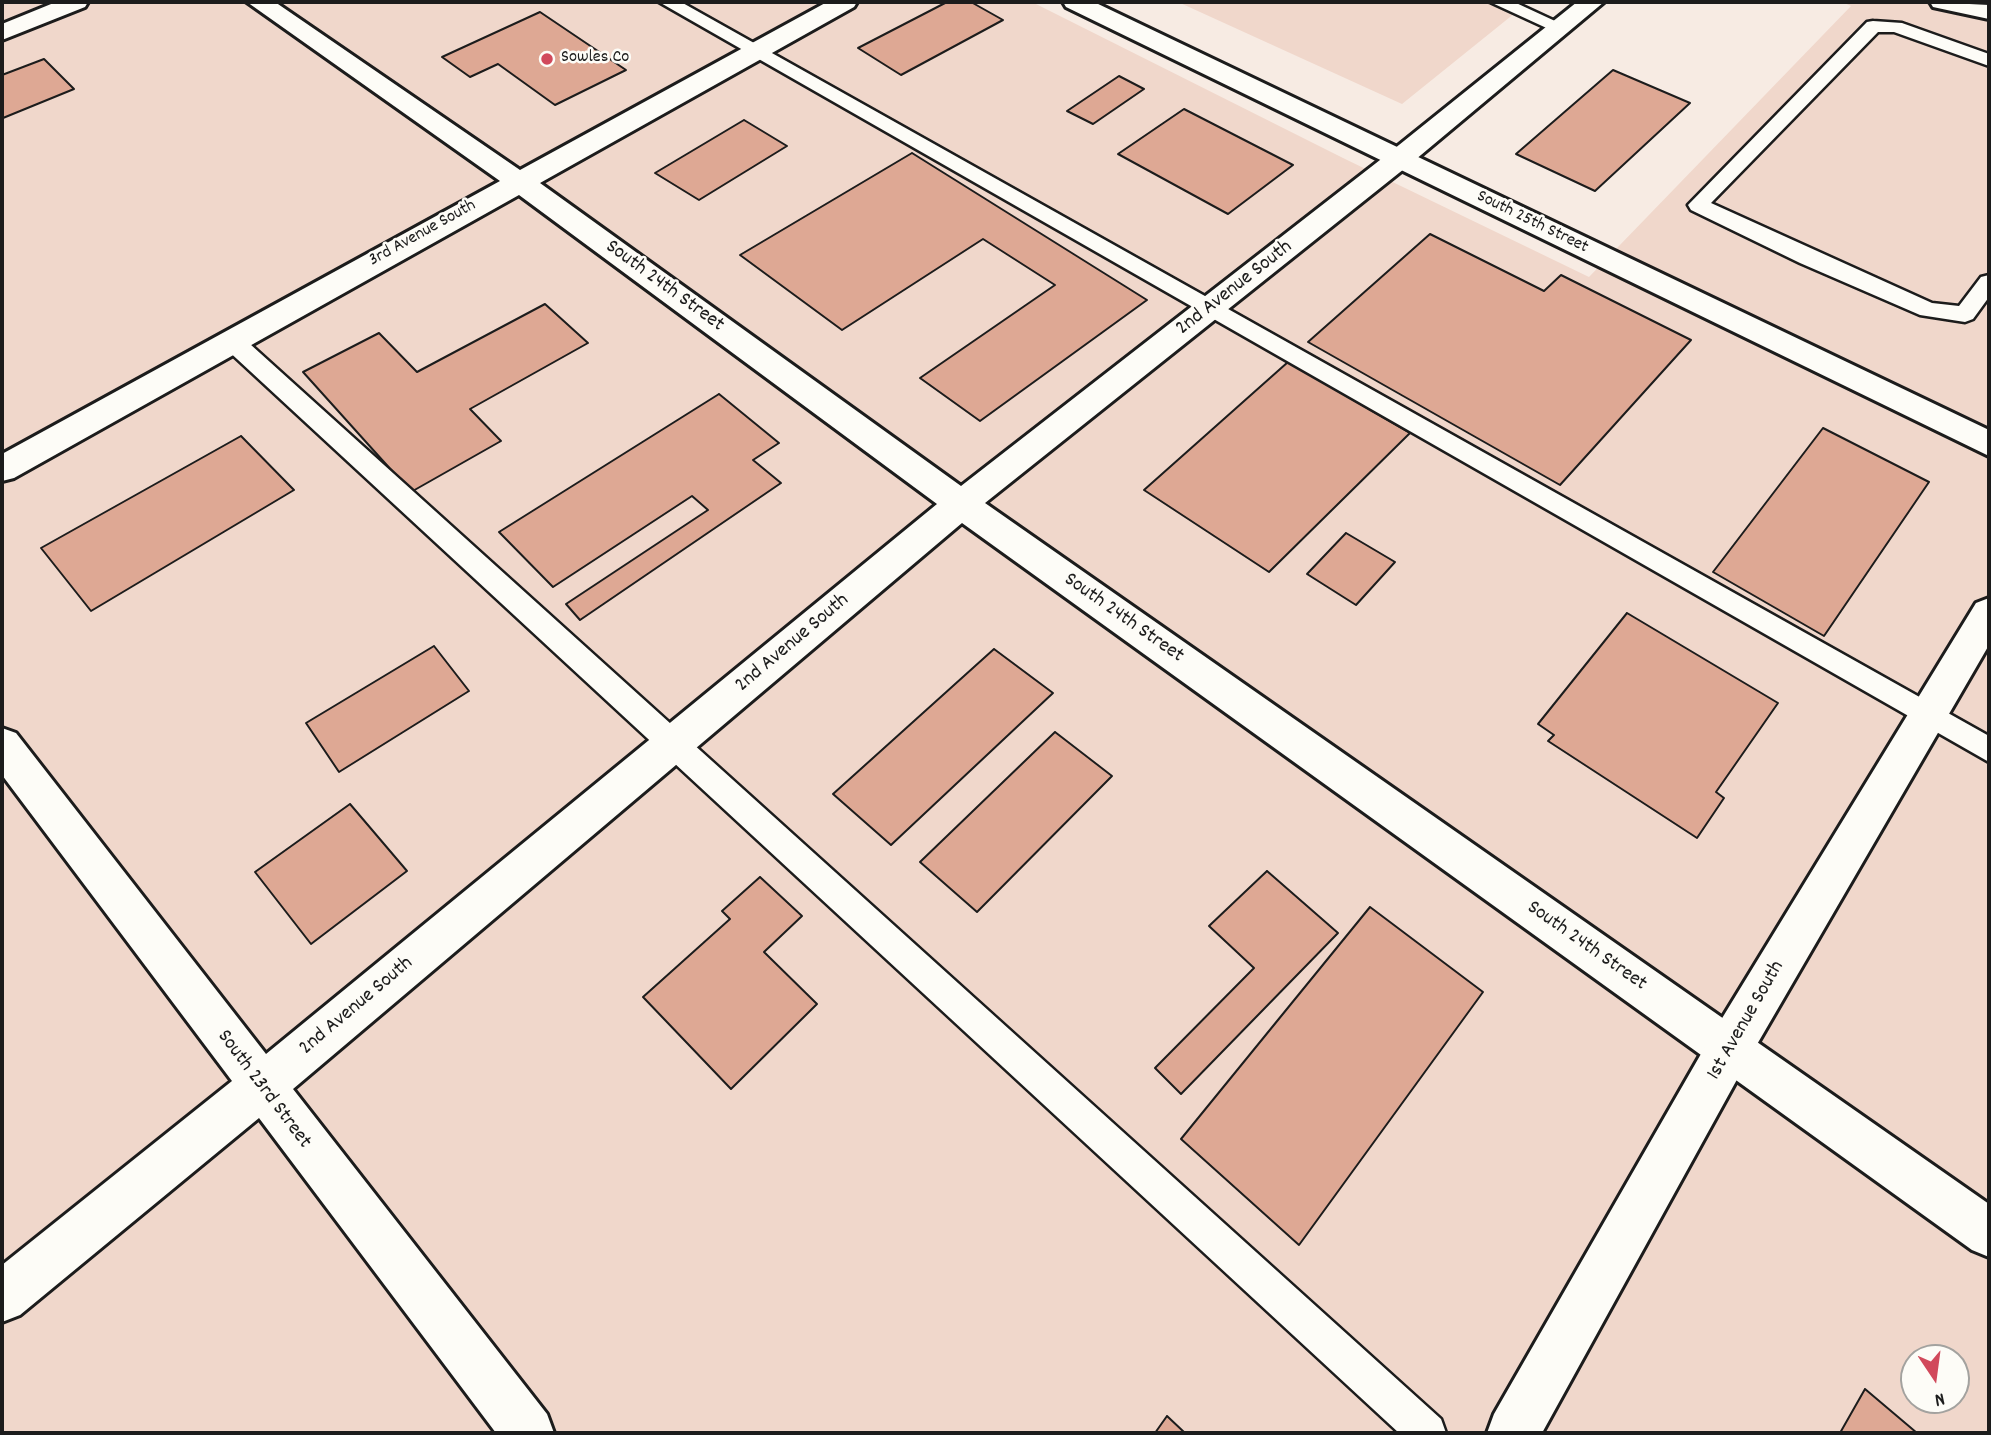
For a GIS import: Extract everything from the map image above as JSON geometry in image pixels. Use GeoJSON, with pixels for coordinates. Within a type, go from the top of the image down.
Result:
{"type":"FeatureCollection","features":[{"type":"Feature","properties":{"kind":"street"},"geometry":{"type":"LineString","coordinates":[[2,33],[76,2]]}},
{"type":"Feature","properties":{"kind":"street","name":"South 24th Street"},"geometry":{"type":"LineString","coordinates":[[259,2],[518,181],[961,504],[1989,1233]]}},
{"type":"Feature","properties":{"kind":"street","name":"3rd Avenue South"},"geometry":{"type":"LineString","coordinates":[[2,470],[518,181],[845,2]]}},
{"type":"Feature","properties":{"kind":"street","name":"South 25th Street"},"geometry":{"type":"LineString","coordinates":[[1076,2],[1989,444]]}},
{"type":"Feature","properties":{"kind":"street","name":"2nd Avenue South"},"geometry":{"type":"LineString","coordinates":[[2,1297],[261,1087],[961,504],[1399,159],[1592,2]]}},
{"type":"Feature","properties":{"kind":"street"},"geometry":{"type":"LineString","coordinates":[[1942,2],[1989,12]]}},
{"type":"Feature","properties":{"kind":"street","name":"1st Avenue South"},"geometry":{"type":"LineString","coordinates":[[1513,1433],[1729,1049],[1989,613]]}},
{"type":"Feature","properties":{"kind":"street","name":"South 23rd Street"},"geometry":{"type":"LineString","coordinates":[[2,745],[528,1433]]}},
{"type":"Feature","properties":{"kind":"lane"},"geometry":{"type":"LineString","coordinates":[[668,2],[1989,750]]}},
{"type":"Feature","properties":{"kind":"lane"},"geometry":{"type":"LineString","coordinates":[[1499,2],[1559,27]]}},
{"type":"Feature","properties":{"kind":"lane"},"geometry":{"type":"LineString","coordinates":[[1989,60],[1896,27],[1873,26],[1698,205],[1808,258],[1928,310],[1965,314],[1989,282]]}},
{"type":"Feature","properties":{"kind":"lane"},"geometry":{"type":"LineString","coordinates":[[232,341],[1427,1433]]}},
{"type":"Feature","properties":{"kind":"shaded area"},"geometry":{"type":"Polygon","coordinates":[[[2,2],[1032,2],[1343,158],[1589,277],[1851,6],[1842,2],[1989,2],[1989,1433],[2,1433],[2,2]]]}},
{"type":"Feature","properties":{"kind":"shaded area"},"geometry":{"type":"Polygon","coordinates":[[[1178,2],[1488,2],[1515,13],[1402,104],[1178,2]]]}},
{"type":"Feature","properties":{"kind":"building"},"geometry":{"type":"Polygon","coordinates":[[[947,2],[971,2],[1003,20],[901,75],[858,48],[947,2]]]}},
{"type":"Feature","properties":{"kind":"building"},"geometry":{"type":"Polygon","coordinates":[[[540,12],[626,70],[555,105],[498,64],[470,77],[442,57],[540,12]]]}},
{"type":"Feature","properties":{"kind":"building"},"geometry":{"type":"Polygon","coordinates":[[[44,59],[74,89],[3,118],[2,75],[44,59]]]}},
{"type":"Feature","properties":{"kind":"building"},"geometry":{"type":"Polygon","coordinates":[[[1613,70],[1690,103],[1595,191],[1516,154],[1613,70]]]}},
{"type":"Feature","properties":{"kind":"building"},"geometry":{"type":"Polygon","coordinates":[[[1119,76],[1144,89],[1093,124],[1067,111],[1119,76]]]}},
{"type":"Feature","properties":{"kind":"building"},"geometry":{"type":"Polygon","coordinates":[[[1184,109],[1293,165],[1228,214],[1118,154],[1184,109]]]}},
{"type":"Feature","properties":{"kind":"building"},"geometry":{"type":"Polygon","coordinates":[[[744,120],[787,146],[699,200],[655,173],[744,120]]]}},
{"type":"Feature","properties":{"kind":"building"},"geometry":{"type":"Polygon","coordinates":[[[912,153],[1147,300],[980,421],[920,378],[1055,285],[983,239],[842,330],[740,255],[912,153]]]}},
{"type":"Feature","properties":{"kind":"building"},"geometry":{"type":"Polygon","coordinates":[[[1430,234],[1544,291],[1561,275],[1691,340],[1560,485],[1308,342],[1430,234]]]}},
{"type":"Feature","properties":{"kind":"building"},"geometry":{"type":"Polygon","coordinates":[[[545,304],[588,343],[470,409],[501,441],[411,492],[303,372],[379,333],[417,372],[545,304]]]}},
{"type":"Feature","properties":{"kind":"building"},"geometry":{"type":"Polygon","coordinates":[[[1288,362],[1410,433],[1269,572],[1144,490],[1288,362]]]}},
{"type":"Feature","properties":{"kind":"building"},"geometry":{"type":"Polygon","coordinates":[[[719,394],[779,443],[753,460],[781,483],[580,620],[566,604],[708,510],[692,496],[553,587],[499,532],[719,394]]]}},
{"type":"Feature","properties":{"kind":"building"},"geometry":{"type":"Polygon","coordinates":[[[1823,428],[1929,482],[1824,636],[1713,572],[1823,428]]]}},
{"type":"Feature","properties":{"kind":"building"},"geometry":{"type":"Polygon","coordinates":[[[241,436],[294,490],[91,611],[41,548],[241,436]]]}},
{"type":"Feature","properties":{"kind":"building"},"geometry":{"type":"Polygon","coordinates":[[[1346,533],[1395,562],[1356,605],[1307,574],[1346,533]]]}},
{"type":"Feature","properties":{"kind":"building"},"geometry":{"type":"Polygon","coordinates":[[[1627,613],[1778,703],[1716,792],[1724,798],[1697,838],[1548,741],[1554,735],[1538,724],[1627,613]]]}},
{"type":"Feature","properties":{"kind":"building"},"geometry":{"type":"Polygon","coordinates":[[[434,646],[469,691],[339,772],[306,723],[434,646]]]}},
{"type":"Feature","properties":{"kind":"building"},"geometry":{"type":"Polygon","coordinates":[[[994,649],[1053,693],[891,845],[833,794],[994,649]]]}},
{"type":"Feature","properties":{"kind":"building"},"geometry":{"type":"Polygon","coordinates":[[[1055,732],[1112,776],[977,912],[920,862],[1055,732]]]}},
{"type":"Feature","properties":{"kind":"building"},"geometry":{"type":"Polygon","coordinates":[[[350,804],[407,871],[311,944],[255,872],[350,804]]]}},
{"type":"Feature","properties":{"kind":"building"},"geometry":{"type":"Polygon","coordinates":[[[1267,871],[1338,933],[1181,1094],[1155,1068],[1254,968],[1209,926],[1267,871]]]}},
{"type":"Feature","properties":{"kind":"building"},"geometry":{"type":"Polygon","coordinates":[[[760,877],[802,916],[764,952],[817,1004],[731,1089],[643,997],[730,919],[722,911],[760,877]]]}},
{"type":"Feature","properties":{"kind":"building"},"geometry":{"type":"Polygon","coordinates":[[[1370,907],[1483,992],[1299,1245],[1181,1139],[1370,907]]]}},
{"type":"Feature","properties":{"kind":"building"},"geometry":{"type":"Polygon","coordinates":[[[1865,1389],[1917,1433],[1840,1433],[1865,1389]]]}},
{"type":"Feature","properties":{"kind":"building"},"geometry":{"type":"Polygon","coordinates":[[[1167,1416],[1185,1433],[1155,1433],[1167,1416]]]}},
{"type":"Feature","properties":{"kind":"place","name":"Sowles Co"},"geometry":{"type":"Point","coordinates":[547,59]}}]}
